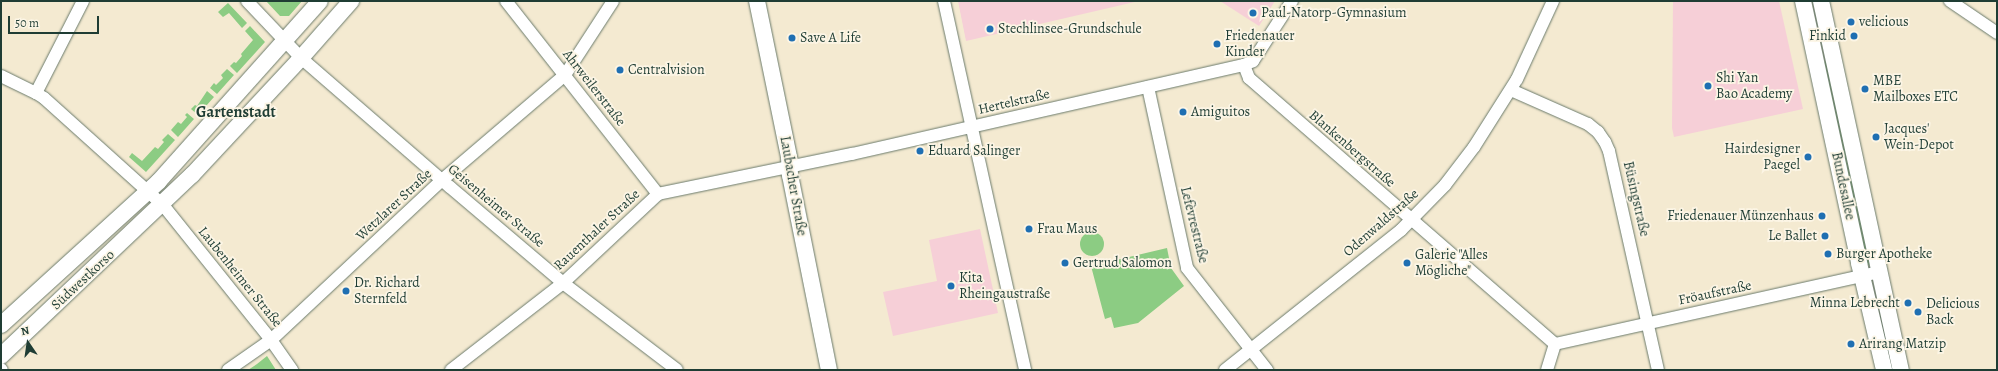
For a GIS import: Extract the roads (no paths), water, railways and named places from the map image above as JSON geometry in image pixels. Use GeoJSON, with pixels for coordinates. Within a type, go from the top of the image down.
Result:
{"type":"FeatureCollection","features":[{"type":"Feature","properties":{"kind":"street"},"geometry":{"type":"LineString","coordinates":[[36,93],[83,1]]}},
{"type":"Feature","properties":{"kind":"street"},"geometry":{"type":"LineString","coordinates":[[247,1],[284,42],[301,58]]}},
{"type":"Feature","properties":{"kind":"street","name":"Südwestkorso"},"geometry":{"type":"LineString","coordinates":[[1,325],[148,191],[320,1]]}},
{"type":"Feature","properties":{"kind":"street","name":"Südwestkorso"},"geometry":{"type":"LineString","coordinates":[[1,360],[163,205],[301,58],[351,1]]}},
{"type":"Feature","properties":{"kind":"street","name":"Ahrweilerstraße"},"geometry":{"type":"LineString","coordinates":[[506,1],[658,194]]}},
{"type":"Feature","properties":{"kind":"street","name":"Wetzlarer Straße"},"geometry":{"type":"LineString","coordinates":[[228,370],[271,340],[442,180],[565,75],[613,1]]}},
{"type":"Feature","properties":{"kind":"street","name":"Laubacher Straße"},"geometry":{"type":"LineString","coordinates":[[757,1],[829,370]]}},
{"type":"Feature","properties":{"kind":"street"},"geometry":{"type":"LineString","coordinates":[[944,1],[1025,370]]}},
{"type":"Feature","properties":{"kind":"street"},"geometry":{"type":"LineString","coordinates":[[1244,66],[1253,61],[1292,1]]}},
{"type":"Feature","properties":{"kind":"street","name":"Odenwaldstraße"},"geometry":{"type":"LineString","coordinates":[[1225,370],[1411,220],[1445,185],[1469,153],[1510,90],[1534,45],[1553,1]]}},
{"type":"Feature","properties":{"kind":"street","name":"Bundesallee"},"geometry":{"type":"LineString","coordinates":[[1803,1],[1862,276],[1884,370]]}},
{"type":"Feature","properties":{"kind":"street","name":"Bundesallee"},"geometry":{"type":"LineString","coordinates":[[1821,1],[1881,272],[1901,370]]}},
{"type":"Feature","properties":{"kind":"street"},"geometry":{"type":"LineString","coordinates":[[1950,1],[1997,33]]}},
{"type":"Feature","properties":{"kind":"street","name":"Geisenheimer Straße"},"geometry":{"type":"LineString","coordinates":[[301,58],[563,283],[677,370]]}},
{"type":"Feature","properties":{"kind":"street","name":"Hertelstraße"},"geometry":{"type":"LineString","coordinates":[[789,167],[1244,66]]}},
{"type":"Feature","properties":{"kind":"street","name":"Blankenbergstraße"},"geometry":{"type":"LineString","coordinates":[[1244,66],[1249,78],[1555,344]]}},
{"type":"Feature","properties":{"kind":"street"},"geometry":{"type":"LineString","coordinates":[[1,76],[36,93],[163,205]]}},
{"type":"Feature","properties":{"kind":"street","name":"Lefèvrestraße"},"geometry":{"type":"LineString","coordinates":[[1148,87],[1187,268],[1267,370]]}},
{"type":"Feature","properties":{"kind":"street","name":"Büsingstraße"},"geometry":{"type":"LineString","coordinates":[[1510,90],[1588,124],[1598,132],[1605,142],[1609,151],[1658,370]]}},
{"type":"Feature","properties":{"kind":"street","name":"Rauenthaler Straße"},"geometry":{"type":"LineString","coordinates":[[454,369],[563,283],[658,194],[789,167]]}},
{"type":"Feature","properties":{"kind":"street","name":"Laubenheimer Straße"},"geometry":{"type":"LineString","coordinates":[[163,205],[271,340],[292,370]]}},
{"type":"Feature","properties":{"kind":"street","name":"Fröaufstraße"},"geometry":{"type":"LineString","coordinates":[[1555,344],[1881,272]]}},
{"type":"Feature","properties":{"kind":"street"},"geometry":{"type":"LineString","coordinates":[[1547,370],[1555,344]]}},
{"type":"Feature","properties":{"kind":"place","name":"Paul-Natorp-Gymnasium"},"geometry":{"type":"Point","coordinates":[1253,13]}},
{"type":"Feature","properties":{"kind":"place","name":"velicious"},"geometry":{"type":"Point","coordinates":[1851,22]}},
{"type":"Feature","properties":{"kind":"place","name":"Stechlinsee-Grundschule"},"geometry":{"type":"Point","coordinates":[990,29]}},
{"type":"Feature","properties":{"kind":"place","name":"Finkid"},"geometry":{"type":"Point","coordinates":[1854,36]}},
{"type":"Feature","properties":{"kind":"place","name":"Save A Life"},"geometry":{"type":"Point","coordinates":[792,38]}},
{"type":"Feature","properties":{"kind":"place","name":"Friedenauer Kinder"},"geometry":{"type":"Point","coordinates":[1217,44]}},
{"type":"Feature","properties":{"kind":"place","name":"Centralvision"},"geometry":{"type":"Point","coordinates":[620,70]}},
{"type":"Feature","properties":{"kind":"place","name":"Shi Yan Bao Academy"},"geometry":{"type":"Point","coordinates":[1708,86]}},
{"type":"Feature","properties":{"kind":"place","name":"MBE Mailboxes ETC"},"geometry":{"type":"Point","coordinates":[1865,89]}},
{"type":"Feature","properties":{"kind":"place","name":"Amiguitos"},"geometry":{"type":"Point","coordinates":[1183,112]}},
{"type":"Feature","properties":{"kind":"place","name":"Jacques' Wein-Depot"},"geometry":{"type":"Point","coordinates":[1876,137]}},
{"type":"Feature","properties":{"kind":"place","name":"Eduard Salinger"},"geometry":{"type":"Point","coordinates":[920,151]}},
{"type":"Feature","properties":{"kind":"place","name":"Hairdesigner Paegel"},"geometry":{"type":"Point","coordinates":[1808,157]}},
{"type":"Feature","properties":{"kind":"place","name":"Friedenauer Münzenhaus"},"geometry":{"type":"Point","coordinates":[1822,216]}},
{"type":"Feature","properties":{"kind":"place","name":"Frau Maus"},"geometry":{"type":"Point","coordinates":[1029,229]}},
{"type":"Feature","properties":{"kind":"place","name":"Le Ballet"},"geometry":{"type":"Point","coordinates":[1825,236]}},
{"type":"Feature","properties":{"kind":"place","name":"Burger Apotheke"},"geometry":{"type":"Point","coordinates":[1828,254]}},
{"type":"Feature","properties":{"kind":"place","name":"Gertrud Salomon"},"geometry":{"type":"Point","coordinates":[1065,263]}},
{"type":"Feature","properties":{"kind":"place","name":"Galerie \"Alles Mögliche\""},"geometry":{"type":"Point","coordinates":[1407,263]}},
{"type":"Feature","properties":{"kind":"place","name":"Kita Rheingaustraße"},"geometry":{"type":"Point","coordinates":[951,286]}},
{"type":"Feature","properties":{"kind":"place","name":"Dr. Richard Sternfeld"},"geometry":{"type":"Point","coordinates":[346,291]}},
{"type":"Feature","properties":{"kind":"place","name":"Minna Lebrecht"},"geometry":{"type":"Point","coordinates":[1908,303]}},
{"type":"Feature","properties":{"kind":"place","name":"Delicious Back"},"geometry":{"type":"Point","coordinates":[1918,312]}},
{"type":"Feature","properties":{"kind":"place","name":"Arirang Matzip"},"geometry":{"type":"Point","coordinates":[1851,344]}},
{"type":"Feature","properties":{"kind":"district","name":"Gartenstadt"},"geometry":{"type":"Point","coordinates":[236,112]}}]}
